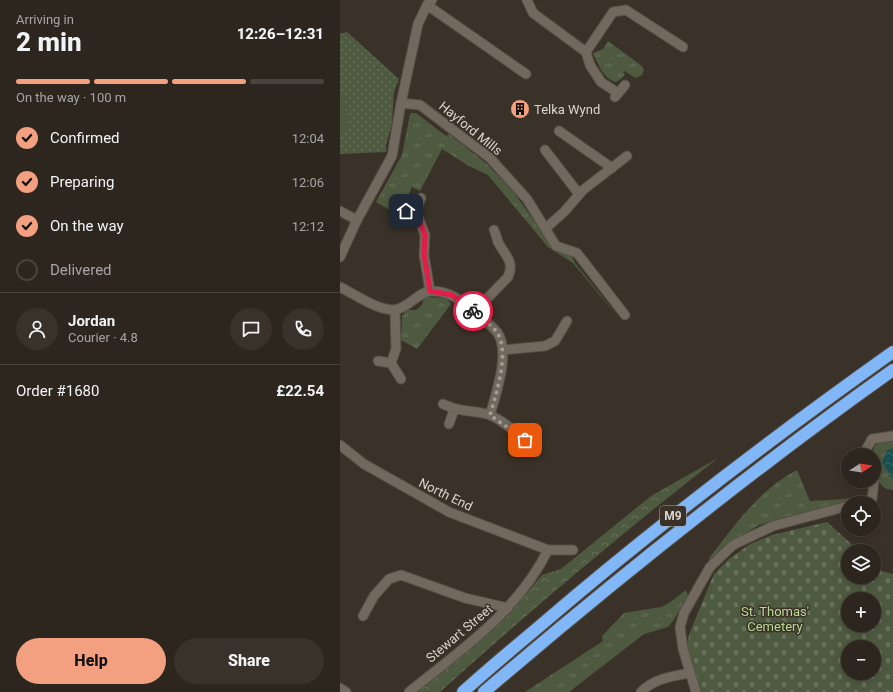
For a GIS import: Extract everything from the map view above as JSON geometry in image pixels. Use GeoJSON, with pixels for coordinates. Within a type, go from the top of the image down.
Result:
{"type":"FeatureCollection","features":[{"type":"Feature","properties":{"kind":"highway","name":"M9"},"geometry":{"type":"LineString","coordinates":[[463,692],[581,590],[694,499],[810,410],[893,352]]}},
{"type":"Feature","properties":{"kind":"highway","name":"M9"},"geometry":{"type":"LineString","coordinates":[[484,692],[591,601],[704,510],[820,422],[893,370]]}},
{"type":"Feature","properties":{"kind":"street"},"geometry":{"type":"LineString","coordinates":[[527,0],[533,13],[586,52],[590,65],[601,82],[617,95],[625,85]]}},
{"type":"Feature","properties":{"kind":"street"},"geometry":{"type":"LineString","coordinates":[[340,257],[357,220],[392,156],[401,103],[418,24],[430,3],[526,74]]}},
{"type":"Feature","properties":{"kind":"street"},"geometry":{"type":"LineString","coordinates":[[586,52],[613,12],[619,10],[626,10],[683,47]]}},
{"type":"Feature","properties":{"kind":"street","name":"Hayford Mills"},"geometry":{"type":"LineString","coordinates":[[401,103],[420,105],[490,158],[527,199],[556,246],[577,253],[625,315]]}},
{"type":"Feature","properties":{"kind":"street"},"geometry":{"type":"LineString","coordinates":[[559,131],[612,168]]}},
{"type":"Feature","properties":{"kind":"street"},"geometry":{"type":"LineString","coordinates":[[545,150],[580,194]]}},
{"type":"Feature","properties":{"kind":"street"},"geometry":{"type":"LineString","coordinates":[[546,228],[564,212],[580,194],[627,156]]}},
{"type":"Feature","properties":{"kind":"street"},"geometry":{"type":"LineString","coordinates":[[420,198],[416,211],[425,235],[424,254],[430,291]]}},
{"type":"Feature","properties":{"kind":"street"},"geometry":{"type":"LineString","coordinates":[[340,211],[357,220]]}},
{"type":"Feature","properties":{"kind":"street"},"geometry":{"type":"LineString","coordinates":[[406,211],[416,211]]}},
{"type":"Feature","properties":{"kind":"street"},"geometry":{"type":"LineString","coordinates":[[474,312],[508,277],[511,270],[512,264],[498,242],[494,230]]}},
{"type":"Feature","properties":{"kind":"street"},"geometry":{"type":"LineString","coordinates":[[340,287],[380,307],[395,310],[430,291],[452,295],[474,312],[496,332],[503,350],[496,393],[490,415]]}},
{"type":"Feature","properties":{"kind":"street"},"geometry":{"type":"LineString","coordinates":[[390,363],[396,349],[395,310]]}},
{"type":"Feature","properties":{"kind":"street"},"geometry":{"type":"LineString","coordinates":[[503,350],[545,346],[555,341],[567,321]]}},
{"type":"Feature","properties":{"kind":"street"},"geometry":{"type":"LineString","coordinates":[[378,361],[390,363],[401,379]]}},
{"type":"Feature","properties":{"kind":"street"},"geometry":{"type":"LineString","coordinates":[[443,404],[454,410],[490,415],[525,440],[536,452]]}},
{"type":"Feature","properties":{"kind":"street"},"geometry":{"type":"LineString","coordinates":[[449,424],[454,410]]}},
{"type":"Feature","properties":{"kind":"street"},"geometry":{"type":"LineString","coordinates":[[525,440],[536,432]]}},
{"type":"Feature","properties":{"kind":"street"},"geometry":{"type":"LineString","coordinates":[[867,448],[872,439],[893,436]]}},
{"type":"Feature","properties":{"kind":"street","name":"North End"},"geometry":{"type":"LineString","coordinates":[[340,445],[364,464],[449,512],[548,550],[573,550]]}},
{"type":"Feature","properties":{"kind":"street"},"geometry":{"type":"LineString","coordinates":[[696,692],[683,649],[680,627],[684,613],[710,567],[733,545],[772,526],[841,508]]}},
{"type":"Feature","properties":{"kind":"street","name":"Stewart Street"},"geometry":{"type":"LineString","coordinates":[[409,692],[487,630],[508,608],[541,564],[548,550]]}},
{"type":"Feature","properties":{"kind":"street"},"geometry":{"type":"LineString","coordinates":[[363,616],[374,596],[389,579],[401,575],[465,598],[508,608]]}},
{"type":"Feature","properties":{"kind":"street"},"geometry":{"type":"LineString","coordinates":[[641,692],[646,687],[662,679],[690,673]]}},
{"type":"Feature","properties":{"kind":"street"},"geometry":{"type":"LineString","coordinates":[[340,688],[346,692]]}},
{"type":"Feature","properties":{"kind":"green space"},"geometry":{"type":"Polygon","coordinates":[[[347,32],[399,79],[394,92],[392,124],[386,145],[386,152],[340,154],[340,34],[347,32]]]}},
{"type":"Feature","properties":{"kind":"green space"},"geometry":{"type":"Polygon","coordinates":[[[608,41],[642,66],[644,70],[642,75],[635,78],[625,71],[623,72],[625,74],[621,79],[616,82],[604,74],[593,53],[603,49],[608,41]]]}},
{"type":"Feature","properties":{"kind":"green space"},"geometry":{"type":"Polygon","coordinates":[[[340,93],[344,93],[349,131],[340,132],[340,93]]]}},
{"type":"Feature","properties":{"kind":"green space"},"geometry":{"type":"Polygon","coordinates":[[[416,113],[446,136],[449,134],[487,164],[510,188],[512,188],[552,246],[572,257],[575,263],[619,318],[573,263],[548,247],[488,175],[469,166],[442,149],[420,191],[412,187],[408,196],[415,201],[408,206],[390,210],[376,202],[402,155],[410,114],[416,113]]]}},
{"type":"Feature","properties":{"kind":"green space"},"geometry":{"type":"Polygon","coordinates":[[[424,298],[446,298],[451,304],[417,349],[401,340],[402,316],[407,310],[416,310],[422,305],[424,298]]]}},
{"type":"Feature","properties":{"kind":"green space"},"geometry":{"type":"Polygon","coordinates":[[[893,439],[893,490],[884,488],[881,485],[881,448],[874,448],[879,442],[893,439]]]}},
{"type":"Feature","properties":{"kind":"green space"},"geometry":{"type":"Polygon","coordinates":[[[718,458],[577,573],[440,692],[414,692],[506,617],[542,575],[561,569],[651,496],[718,458]]]}},
{"type":"Feature","properties":{"kind":"green space"},"geometry":{"type":"Polygon","coordinates":[[[797,470],[810,501],[841,499],[841,503],[759,525],[738,538],[708,562],[710,557],[749,509],[760,497],[784,478],[797,470]]]}},
{"type":"Feature","properties":{"kind":"green space","name":"St. Thomas' Cemetery"},"geometry":{"type":"Polygon","coordinates":[[[827,522],[851,544],[841,544],[841,584],[881,584],[881,570],[893,574],[893,692],[700,692],[686,647],[690,632],[714,574],[729,559],[750,544],[772,535],[827,522]]]}},
{"type":"Feature","properties":{"kind":"green space"},"geometry":{"type":"Polygon","coordinates":[[[686,590],[688,596],[668,627],[644,634],[569,692],[525,692],[603,641],[602,636],[624,613],[661,607],[686,590]]]}},
{"type":"Feature","properties":{"kind":"water"},"geometry":{"type":"Polygon","coordinates":[[[893,448],[893,479],[882,463],[887,450],[893,448]]]}},
{"type":"Feature","properties":{"kind":"way so far"},"geometry":{"type":"LineString","coordinates":[[473,311],[496,332],[501,340],[503,350],[502,364],[490,415],[525,440]]}},
{"type":"Feature","properties":{"kind":"place","name":"Telka Wynd"},"geometry":{"type":"Point","coordinates":[520,109]}},
{"type":"Feature","properties":{"kind":"route"},"geometry":{"type":"LineString","coordinates":[[406,211],[416,211],[423,227],[426,240],[424,254],[430,291],[444,292],[452,295],[458,298],[473,311]]}}]}
